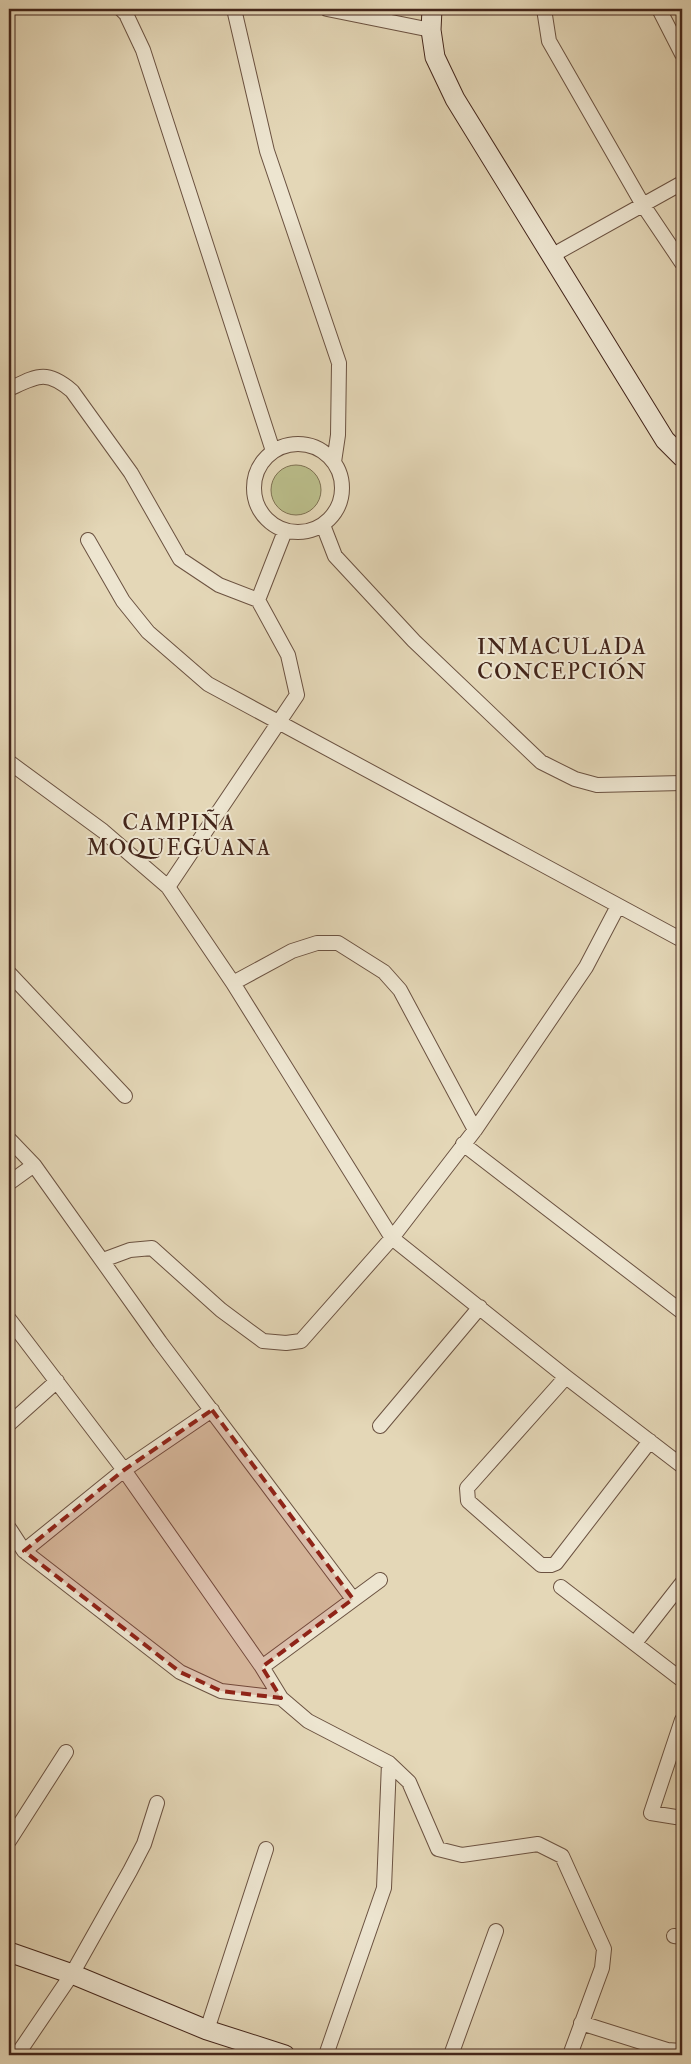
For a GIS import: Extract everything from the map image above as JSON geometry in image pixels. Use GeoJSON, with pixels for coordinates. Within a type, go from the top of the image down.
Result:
{"type":"FeatureCollection","features":[{"type":"Feature","properties":{"kind":"street"},"geometry":{"type":"LineString","coordinates":[[120,9],[126,14],[143,50],[273,451]]}},
{"type":"Feature","properties":{"kind":"street"},"geometry":{"type":"LineString","coordinates":[[234,9],[266,151],[339,363],[338,435],[334,462]]}},
{"type":"Feature","properties":{"kind":"street"},"geometry":{"type":"LineString","coordinates":[[327,9],[431,30]]}},
{"type":"Feature","properties":{"kind":"street"},"geometry":{"type":"LineString","coordinates":[[432,9],[431,30],[435,57],[455,99],[665,440],[682,457]]}},
{"type":"Feature","properties":{"kind":"street"},"geometry":{"type":"LineString","coordinates":[[544,9],[549,42],[643,205],[682,263]]}},
{"type":"Feature","properties":{"kind":"street"},"geometry":{"type":"LineString","coordinates":[[659,9],[682,54]]}},
{"type":"Feature","properties":{"kind":"street"},"geometry":{"type":"LineString","coordinates":[[551,256],[682,183]]}},
{"type":"Feature","properties":{"kind":"street"},"geometry":{"type":"LineString","coordinates":[[9,388],[37,376],[50,376],[61,381],[72,391],[132,473],[180,560],[219,585],[258,600],[288,655],[297,696],[168,886]]}},
{"type":"Feature","properties":{"kind":"street"},"geometry":{"type":"LineString","coordinates":[[305,444],[323,452],[334,462],[340,475],[342,490],[340,504],[332,517],[323,525],[299,532],[285,530],[272,524],[262,514],[255,502],[253,487],[256,473],[262,461],[273,451],[286,445],[305,444]]}},
{"type":"Feature","properties":{"kind":"street"},"geometry":{"type":"LineString","coordinates":[[323,525],[335,556],[414,641],[541,762],[575,779],[597,785],[682,783]]}},
{"type":"Feature","properties":{"kind":"street"},"geometry":{"type":"LineString","coordinates":[[258,600],[285,530]]}},
{"type":"Feature","properties":{"kind":"street"},"geometry":{"type":"LineString","coordinates":[[88,540],[123,601],[148,632],[208,684],[682,940]]}},
{"type":"Feature","properties":{"kind":"street"},"geometry":{"type":"LineString","coordinates":[[9,762],[103,831],[168,886],[233,983],[392,1238],[566,1377],[682,1466]]}},
{"type":"Feature","properties":{"kind":"street"},"geometry":{"type":"LineString","coordinates":[[103,1260],[130,1250],[152,1248],[221,1310],[263,1341],[286,1343],[301,1341],[392,1238],[475,1130],[586,967],[618,906]]}},
{"type":"Feature","properties":{"kind":"street"},"geometry":{"type":"LineString","coordinates":[[233,983],[292,951],[317,943],[338,943],[384,972],[400,990],[475,1130]]}},
{"type":"Feature","properties":{"kind":"street"},"geometry":{"type":"LineString","coordinates":[[9,973],[125,1096]]}},
{"type":"Feature","properties":{"kind":"street"},"geometry":{"type":"LineString","coordinates":[[9,1139],[34,1164],[160,1342],[353,1599]]}},
{"type":"Feature","properties":{"kind":"street"},"geometry":{"type":"LineString","coordinates":[[463,1144],[682,1312]]}},
{"type":"Feature","properties":{"kind":"street"},"geometry":{"type":"LineString","coordinates":[[9,1183],[34,1164]]}},
{"type":"Feature","properties":{"kind":"street"},"geometry":{"type":"LineString","coordinates":[[380,1426],[480,1307]]}},
{"type":"Feature","properties":{"kind":"street"},"geometry":{"type":"LineString","coordinates":[[9,1319],[124,1470],[262,1667],[281,1698],[308,1721],[389,1763],[409,1782],[438,1849],[462,1855],[538,1844],[562,1856],[604,1949],[602,1968],[570,2055]]}},
{"type":"Feature","properties":{"kind":"street"},"geometry":{"type":"LineString","coordinates":[[566,1377],[467,1488],[466,1495],[468,1501],[541,1565],[556,1563],[650,1441]]}},
{"type":"Feature","properties":{"kind":"street"},"geometry":{"type":"LineString","coordinates":[[9,1424],[57,1381]]}},
{"type":"Feature","properties":{"kind":"street"},"geometry":{"type":"LineString","coordinates":[[24,1551],[124,1470],[212,1410]]}},
{"type":"Feature","properties":{"kind":"street"},"geometry":{"type":"LineString","coordinates":[[9,1528],[24,1551],[180,1672],[221,1691],[281,1698]]}},
{"type":"Feature","properties":{"kind":"street"},"geometry":{"type":"LineString","coordinates":[[262,1667],[380,1580]]}},
{"type":"Feature","properties":{"kind":"street"},"geometry":{"type":"LineString","coordinates":[[635,1643],[682,1583]]}},
{"type":"Feature","properties":{"kind":"street"},"geometry":{"type":"LineString","coordinates":[[561,1587],[682,1680]]}},
{"type":"Feature","properties":{"kind":"street"},"geometry":{"type":"LineString","coordinates":[[682,1720],[651,1813],[682,1818]]}},
{"type":"Feature","properties":{"kind":"street"},"geometry":{"type":"LineString","coordinates":[[9,1841],[66,1752]]}},
{"type":"Feature","properties":{"kind":"street"},"geometry":{"type":"LineString","coordinates":[[326,2055],[384,1888],[389,1763]]}},
{"type":"Feature","properties":{"kind":"street"},"geometry":{"type":"LineString","coordinates":[[17,2055],[72,1974],[130,1871],[144,1844],[157,1803]]}},
{"type":"Feature","properties":{"kind":"street"},"geometry":{"type":"LineString","coordinates":[[207,2030],[266,1849]]}},
{"type":"Feature","properties":{"kind":"street"},"geometry":{"type":"LineString","coordinates":[[451,2055],[496,1931]]}},
{"type":"Feature","properties":{"kind":"street"},"geometry":{"type":"LineString","coordinates":[[9,1952],[72,1974],[207,2030],[285,2055]]}},
{"type":"Feature","properties":{"kind":"street"},"geometry":{"type":"LineString","coordinates":[[581,2023],[667,2050],[682,2051]]}},
{"type":"Feature","properties":{"kind":"highlighted area"},"geometry":{"type":"Polygon","coordinates":[[[212,1410],[353,1599],[262,1667],[281,1698],[221,1691],[180,1672],[24,1551],[124,1470],[212,1410]]]}},
{"type":"Feature","properties":{"kind":"green space"},"geometry":{"type":"Polygon","coordinates":[[[296,465],[314,472],[321,490],[314,508],[296,515],[278,508],[271,490],[278,472],[296,465]]]}},
{"type":"Feature","properties":{"kind":"district","name":"INMACULADA CONCEPCIÓN"},"geometry":{"type":"Point","coordinates":[562,658]}},
{"type":"Feature","properties":{"kind":"district","name":"CAMPIÑA MOQUEGUANA"},"geometry":{"type":"Point","coordinates":[179,834]}}]}
